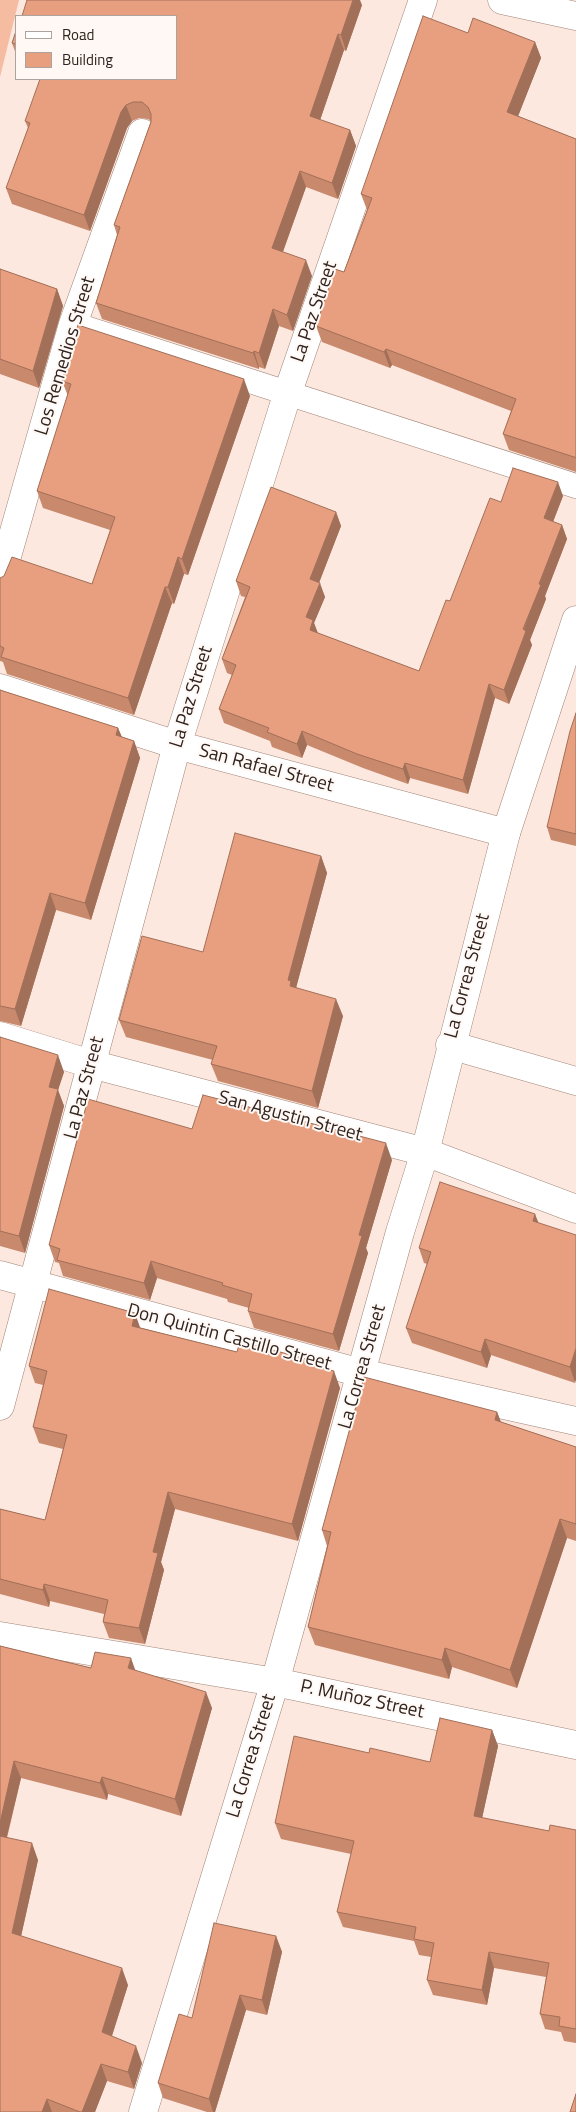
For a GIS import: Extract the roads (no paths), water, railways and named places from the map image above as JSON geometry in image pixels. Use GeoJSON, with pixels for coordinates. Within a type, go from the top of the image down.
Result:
{"type":"FeatureCollection","features":[{"type":"Feature","properties":{"kind":"street","name":"La Paz Street"},"geometry":{"type":"LineString","coordinates":[[0,1406],[34,1285],[177,744],[288,392],[423,0]]}},
{"type":"Feature","properties":{"kind":"street"},"geometry":{"type":"LineString","coordinates":[[502,0],[576,16]]}},
{"type":"Feature","properties":{"kind":"street","name":"Los Remedios Street"},"geometry":{"type":"LineString","coordinates":[[0,582],[73,324],[142,132]]}},
{"type":"Feature","properties":{"kind":"street","name":"La Correa Street"},"geometry":{"type":"LineString","coordinates":[[144,2112],[275,1682],[400,1232],[425,1152],[450,1045],[506,833],[576,620]]}},
{"type":"Feature","properties":{"kind":"street","name":"San Rafael Street"},"geometry":{"type":"LineString","coordinates":[[0,688],[177,744],[506,833]]}},
{"type":"Feature","properties":{"kind":"street","name":"San Agustin Street"},"geometry":{"type":"LineString","coordinates":[[0,1036],[91,1064],[425,1152],[576,1209]]}},
{"type":"Feature","properties":{"kind":"street"},"geometry":{"type":"LineString","coordinates":[[450,1045],[576,1081]]}},
{"type":"Feature","properties":{"kind":"street","name":"Don Quintin Castillo Street"},"geometry":{"type":"LineString","coordinates":[[0,1275],[361,1373],[576,1421]]}},
{"type":"Feature","properties":{"kind":"street","name":"P. Muñoz Street"},"geometry":{"type":"LineString","coordinates":[[0,1636],[275,1682],[576,1745]]}},
{"type":"Feature","properties":{"kind":"lane"},"geometry":{"type":"LineString","coordinates":[[73,324],[576,486]]}}]}
